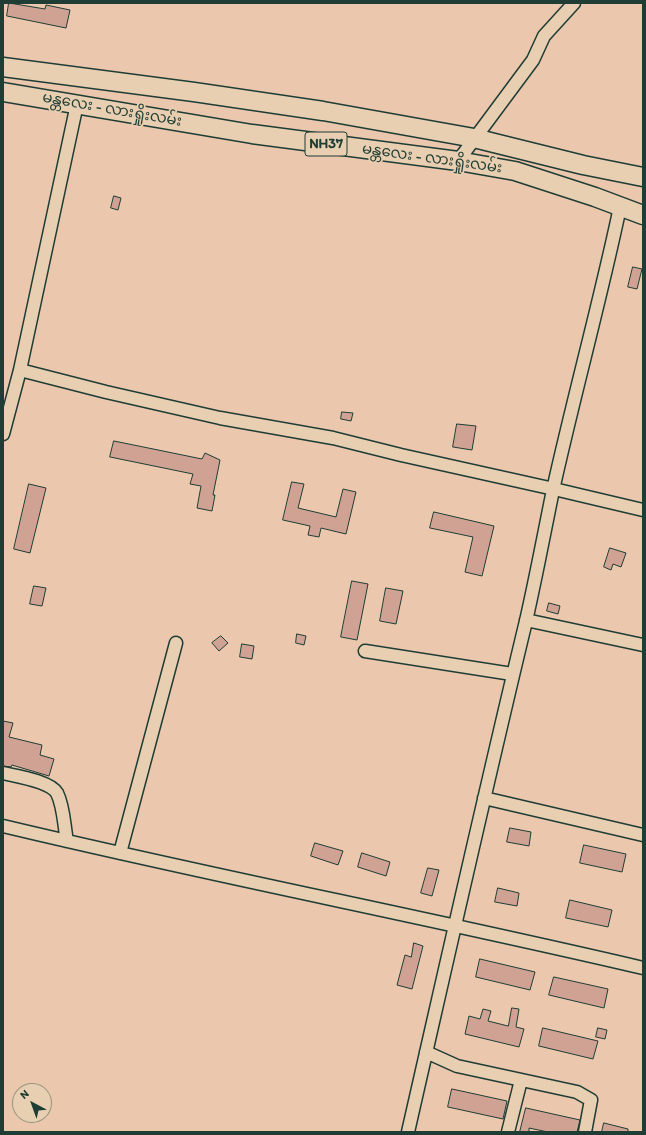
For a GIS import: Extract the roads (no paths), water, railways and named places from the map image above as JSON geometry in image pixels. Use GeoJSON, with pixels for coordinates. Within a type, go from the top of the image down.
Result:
{"type":"FeatureCollection","features":[{"type":"Feature","properties":{"kind":"highway","name":"မန္တလေး - လားရှိုးလမ်း"},"geometry":{"type":"LineString","coordinates":[[3,67],[194,92],[316,110],[474,138],[583,165],[643,177]]}},
{"type":"Feature","properties":{"kind":"highway","name":"မန္တလေး - လားရှိုးလမ်း"},"geometry":{"type":"LineString","coordinates":[[3,92],[252,134],[458,161],[515,171],[595,197],[643,215]]}},
{"type":"Feature","properties":{"kind":"street"},"geometry":{"type":"LineString","coordinates":[[458,161],[533,60],[544,36],[574,3]]}},
{"type":"Feature","properties":{"kind":"street"},"geometry":{"type":"LineString","coordinates":[[3,432],[20,370],[78,104]]}},
{"type":"Feature","properties":{"kind":"street"},"geometry":{"type":"LineString","coordinates":[[408,1132],[454,925],[467,877],[512,674],[526,620],[554,489],[620,207]]}},
{"type":"Feature","properties":{"kind":"street"},"geometry":{"type":"LineString","coordinates":[[20,370],[106,392],[220,418],[333,438],[424,461],[643,510]]}},
{"type":"Feature","properties":{"kind":"street"},"geometry":{"type":"LineString","coordinates":[[526,620],[643,645]]}},
{"type":"Feature","properties":{"kind":"street"},"geometry":{"type":"LineString","coordinates":[[120,853],[176,643]]}},
{"type":"Feature","properties":{"kind":"street"},"geometry":{"type":"LineString","coordinates":[[365,651],[512,674]]}},
{"type":"Feature","properties":{"kind":"street"},"geometry":{"type":"LineString","coordinates":[[3,773],[44,783],[56,792],[61,805],[67,842]]}},
{"type":"Feature","properties":{"kind":"street"},"geometry":{"type":"LineString","coordinates":[[484,798],[643,835]]}},
{"type":"Feature","properties":{"kind":"street"},"geometry":{"type":"LineString","coordinates":[[3,826],[67,842],[454,925],[643,968]]}},
{"type":"Feature","properties":{"kind":"street"},"geometry":{"type":"LineString","coordinates":[[426,1052],[456,1066],[577,1092],[591,1100],[585,1132]]}},
{"type":"Feature","properties":{"kind":"street"},"geometry":{"type":"LineString","coordinates":[[508,1132],[521,1080]]}}]}
